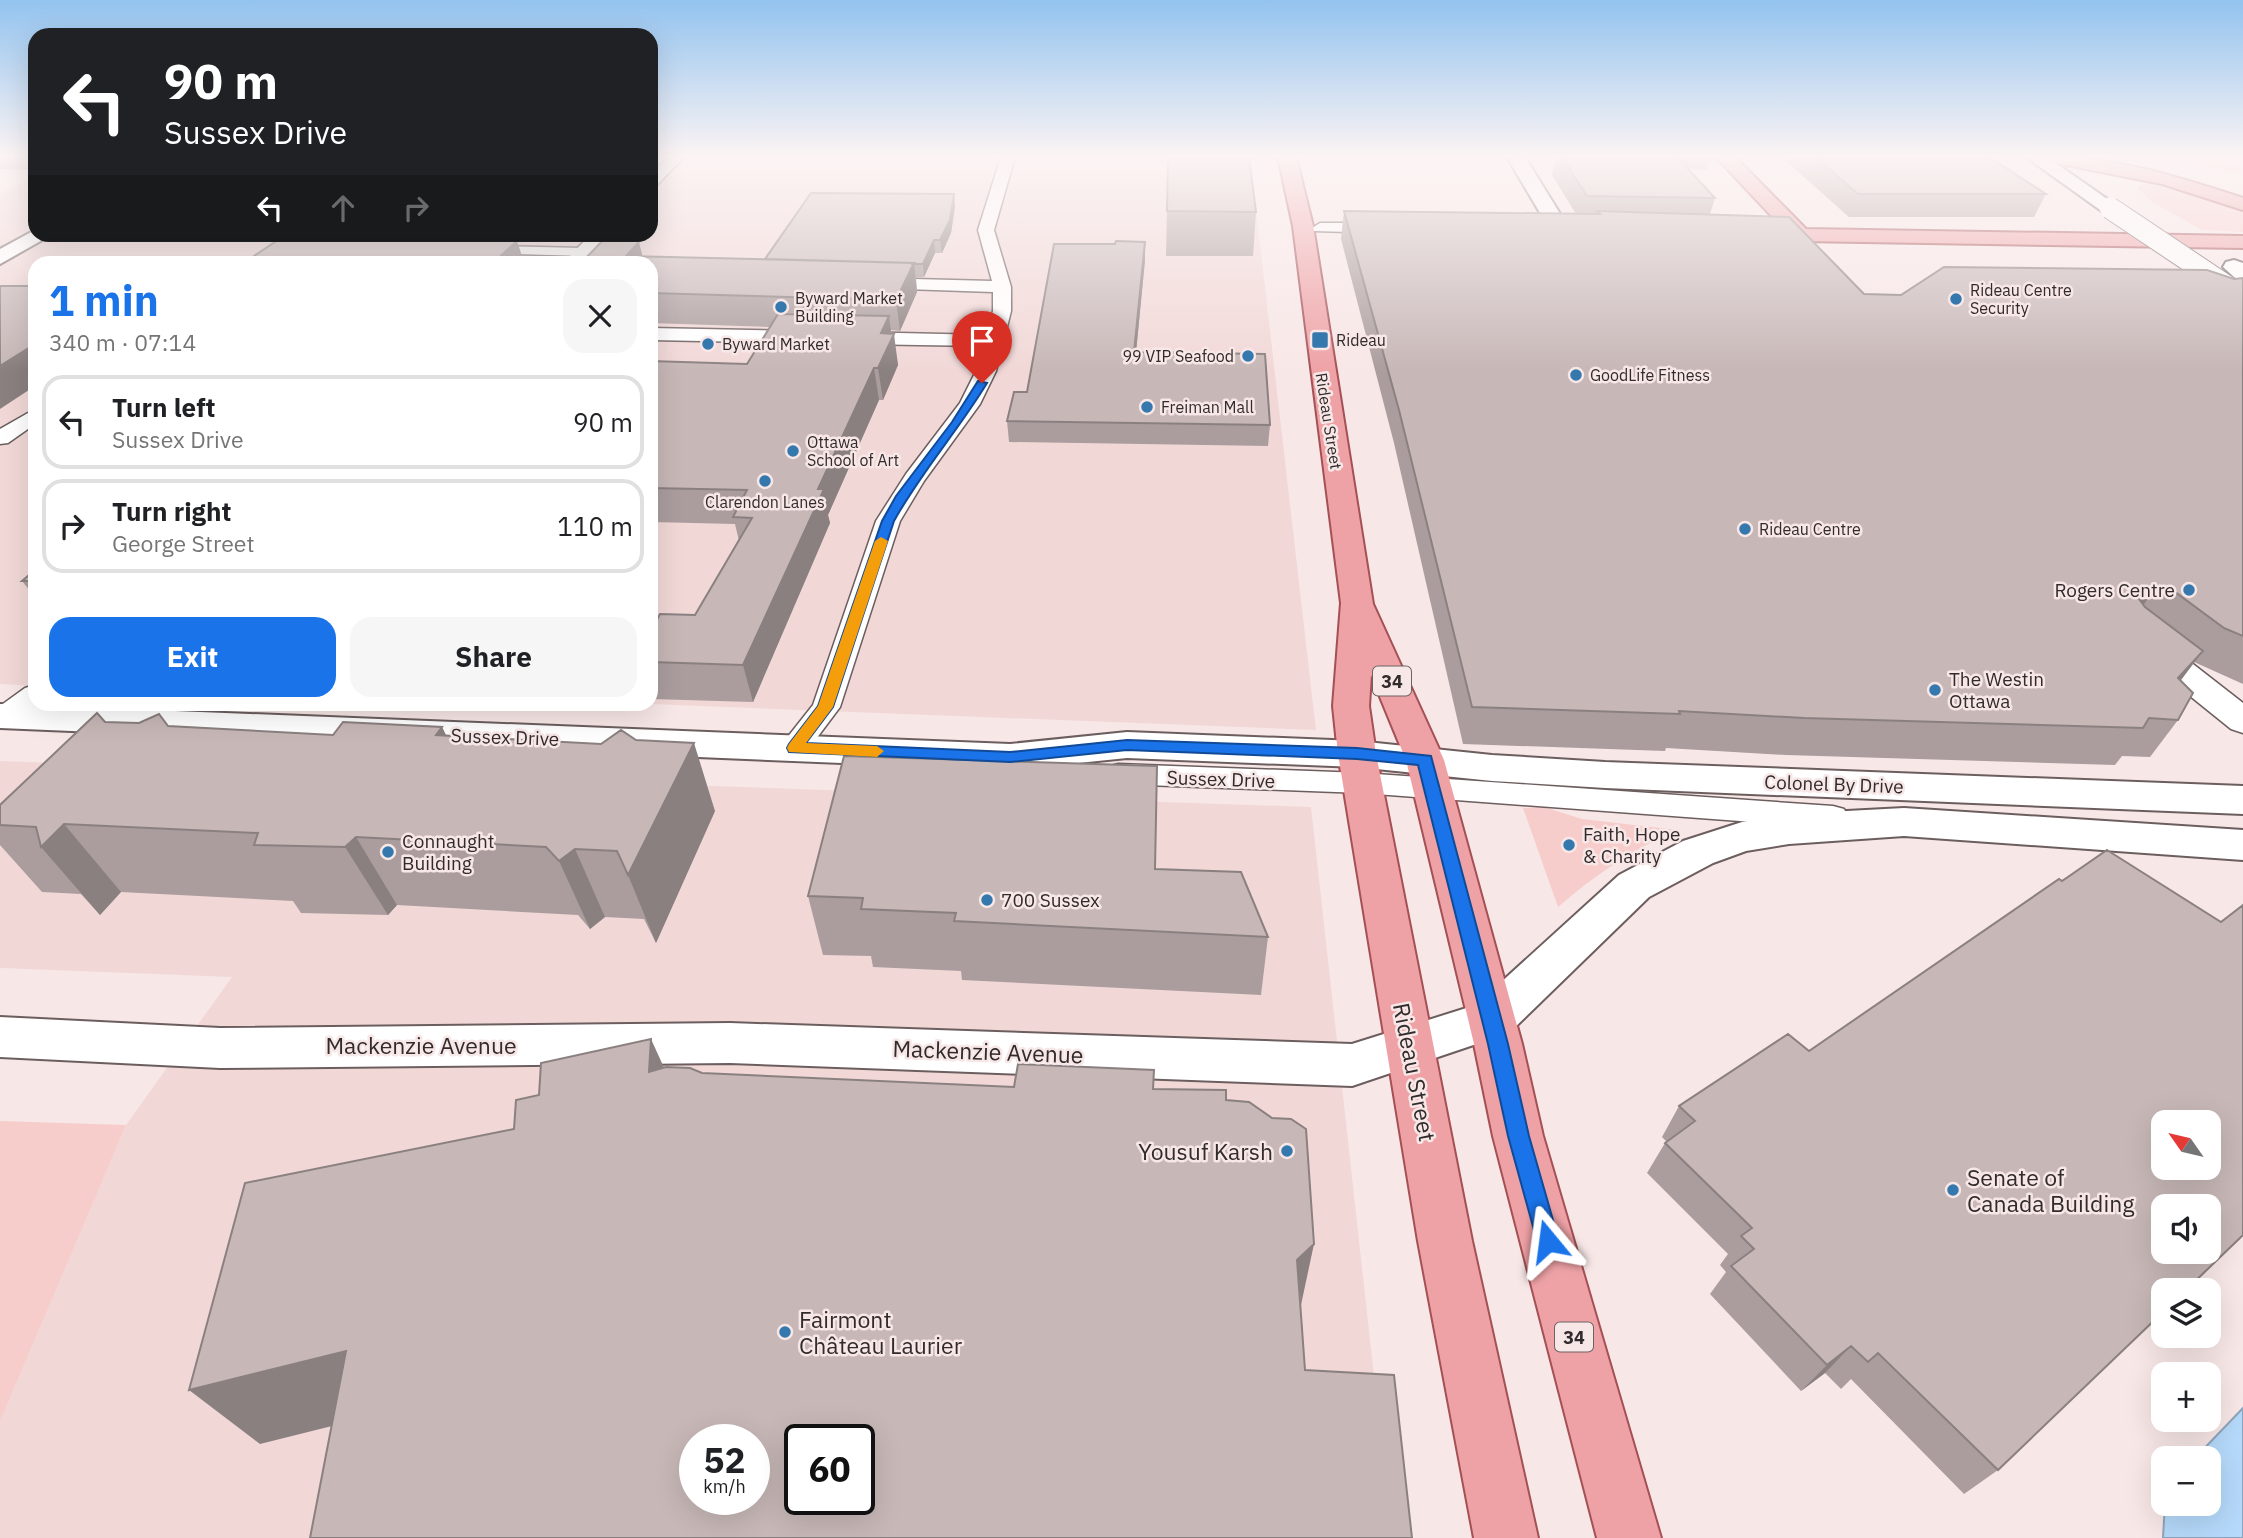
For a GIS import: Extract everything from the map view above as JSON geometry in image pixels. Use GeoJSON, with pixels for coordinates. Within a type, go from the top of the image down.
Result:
{"type":"FeatureCollection","features":[{"type":"Feature","properties":{"kind":"main road","name":"Rideau Street"},"geometry":{"type":"LineString","coordinates":[[1303,229],[1357,603],[1351,706],[1360,768],[1445,1241],[1506,1538]]}},
{"type":"Feature","properties":{"kind":"main road"},"geometry":{"type":"LineString","coordinates":[[1552,229],[1553,231],[1618,233]]}},
{"type":"Feature","properties":{"kind":"main road"},"geometry":{"type":"LineString","coordinates":[[1794,229],[1800,235]]}},
{"type":"Feature","properties":{"kind":"main road"},"geometry":{"type":"LineString","coordinates":[[2152,229],[2243,297]]}},
{"type":"Feature","properties":{"kind":"main road"},"geometry":{"type":"LineString","coordinates":[[2163,229],[2243,273]]}},
{"type":"Feature","properties":{"kind":"main road"},"geometry":{"type":"LineString","coordinates":[[1769,235],[2243,242]]}},
{"type":"Feature","properties":{"kind":"main road"},"geometry":{"type":"LineString","coordinates":[[0,258],[29,242]]}},
{"type":"Feature","properties":{"kind":"main road","name":"Rideau Street"},"geometry":{"type":"LineString","coordinates":[[1357,603],[1429,774],[1492,1019],[1518,1136],[1629,1538]]}},
{"type":"Feature","properties":{"kind":"main road","name":"Sussex Drive"},"geometry":{"type":"LineString","coordinates":[[2,716],[152,713],[1010,757],[1127,745],[1429,774]]}},
{"type":"Feature","properties":{"kind":"main road","name":"Colonel By Drive"},"geometry":{"type":"LineString","coordinates":[[1429,774],[1492,768],[1605,775],[2243,800]]}},
{"type":"Feature","properties":{"kind":"main road","name":"Colonel By Drive"},"geometry":{"type":"LineString","coordinates":[[1904,822],[2243,845]]}},
{"type":"Feature","properties":{"kind":"main road","name":"Mackenzie Avenue"},"geometry":{"type":"LineString","coordinates":[[0,1037],[220,1048],[730,1043],[1352,1065],[1492,1019],[1634,886],[1698,852],[1742,837],[1789,829],[1904,822]]}},
{"type":"Feature","properties":{"kind":"street"},"geometry":{"type":"LineString","coordinates":[[794,748],[825,707],[888,521],[914,479],[970,404],[982,383],[996,341],[1002,311],[1002,287],[986,229]]}},
{"type":"Feature","properties":{"kind":"street"},"geometry":{"type":"LineString","coordinates":[[1379,229],[1396,229]]}},
{"type":"Feature","properties":{"kind":"street"},"geometry":{"type":"LineString","coordinates":[[1800,235],[1818,254]]}},
{"type":"Feature","properties":{"kind":"street"},"geometry":{"type":"LineString","coordinates":[[578,256],[593,242]]}},
{"type":"Feature","properties":{"kind":"street"},"geometry":{"type":"LineString","coordinates":[[474,250],[562,256]]}},
{"type":"Feature","properties":{"kind":"street"},"geometry":{"type":"LineString","coordinates":[[855,282],[1002,287]]}},
{"type":"Feature","properties":{"kind":"street"},"geometry":{"type":"LineString","coordinates":[[658,334],[815,337]]}},
{"type":"Feature","properties":{"kind":"street"},"geometry":{"type":"LineString","coordinates":[[843,338],[996,341]]}},
{"type":"Feature","properties":{"kind":"street"},"geometry":{"type":"LineString","coordinates":[[0,438],[28,420]]}},
{"type":"Feature","properties":{"kind":"street"},"geometry":{"type":"LineString","coordinates":[[2133,634],[2243,720]]}},
{"type":"Feature","properties":{"kind":"street"},"geometry":{"type":"LineString","coordinates":[[2,716],[28,699]]}},
{"type":"Feature","properties":{"kind":"street","name":"Colonel By Drive"},"geometry":{"type":"LineString","coordinates":[[1429,774],[1904,822]]}},
{"type":"Feature","properties":{"kind":"shaded area"},"geometry":{"type":"Polygon","coordinates":[[[0,229],[28,229],[28,242],[658,242],[658,229],[1258,229],[1316,730],[658,704],[658,256],[28,256],[28,686],[0,684],[0,229]]]}},
{"type":"Feature","properties":{"kind":"shaded area"},"geometry":{"type":"Polygon","coordinates":[[[2200,229],[2243,229],[2243,232],[2200,229]]]}},
{"type":"Feature","properties":{"kind":"shaded area"},"geometry":{"type":"Polygon","coordinates":[[[0,761],[1311,807],[1392,1538],[0,1538],[0,1421],[10,1393],[126,1125],[232,977],[0,968],[0,761]]]}},
{"type":"Feature","properties":{"kind":"shaded area"},"geometry":{"type":"Polygon","coordinates":[[[1544,807],[1582,819],[1678,830],[1615,864],[1558,907],[1523,808],[1544,807]]]}},
{"type":"Feature","properties":{"kind":"shaded area"},"geometry":{"type":"Polygon","coordinates":[[[0,1121],[126,1125],[0,1421],[0,1121]]]}},
{"type":"Feature","properties":{"kind":"water"},"geometry":{"type":"Polygon","coordinates":[[[2243,1408],[2243,1538],[2163,1538],[2164,1516],[2221,1516],[2221,1446],[2207,1446],[2243,1408]]]}},
{"type":"Feature","properties":{"kind":"building"},"geometry":{"type":"Polygon","coordinates":[[[786,229],[946,229],[940,240],[934,240],[923,264],[765,259],[786,229]]]}},
{"type":"Feature","properties":{"kind":"building","name":"Rideau Centre"},"geometry":{"type":"Polygon","coordinates":[[[1349,229],[1800,229],[1864,294],[1901,295],[1944,267],[2207,270],[2234,279],[2243,278],[2243,636],[2224,628],[2171,589],[2157,586],[2144,590],[2139,599],[2145,607],[2203,651],[2178,678],[2193,693],[2178,720],[2149,718],[2143,728],[1804,718],[1679,711],[1680,714],[1472,707],[1399,410],[1349,229]]]}},
{"type":"Feature","properties":{"kind":"building"},"geometry":{"type":"Polygon","coordinates":[[[1116,241],[1145,242],[1134,352],[1265,354],[1270,425],[1007,421],[1014,392],[1027,392],[1054,244],[1115,244],[1116,241]]]}},
{"type":"Feature","properties":{"kind":"building"},"geometry":{"type":"Polygon","coordinates":[[[275,242],[516,242],[501,256],[254,256],[275,242]]]}},
{"type":"Feature","properties":{"kind":"building"},"geometry":{"type":"Polygon","coordinates":[[[601,242],[639,242],[626,256],[588,256],[601,242]]]}},
{"type":"Feature","properties":{"kind":"building"},"geometry":{"type":"Polygon","coordinates":[[[658,257],[914,263],[896,300],[658,293],[658,257]]]}},
{"type":"Feature","properties":{"kind":"building"},"geometry":{"type":"Polygon","coordinates":[[[0,286],[28,286],[28,348],[0,366],[0,286]]]}},
{"type":"Feature","properties":{"kind":"building"},"geometry":{"type":"Polygon","coordinates":[[[778,314],[889,316],[881,333],[894,334],[878,368],[874,368],[818,489],[824,489],[743,665],[658,662],[660,614],[695,615],[752,518],[733,517],[747,490],[658,488],[658,361],[747,364],[778,314]]]}},
{"type":"Feature","properties":{"kind":"building"},"geometry":{"type":"Polygon","coordinates":[[[97,713],[105,722],[139,723],[159,714],[168,726],[333,735],[343,722],[442,727],[436,735],[601,744],[621,730],[636,740],[694,743],[628,875],[617,851],[575,849],[559,861],[546,847],[356,837],[345,847],[254,845],[258,833],[64,824],[41,847],[36,827],[0,825],[0,805],[97,713]]]}},
{"type":"Feature","properties":{"kind":"building"},"geometry":{"type":"Polygon","coordinates":[[[844,756],[1157,766],[1155,869],[1241,872],[1268,937],[954,921],[956,913],[861,909],[863,898],[808,896],[844,756]]]}},
{"type":"Feature","properties":{"kind":"building","name":"Senate of Canada Building"},"geometry":{"type":"Polygon","coordinates":[[[2107,850],[2221,922],[2243,905],[2243,1235],[2221,1256],[2221,1194],[2151,1194],[2151,1264],[2213,1264],[2198,1278],[2151,1278],[2151,1323],[1998,1470],[1878,1353],[1868,1362],[1851,1346],[1827,1365],[1731,1266],[1754,1249],[1741,1236],[1752,1228],[1665,1143],[1695,1121],[1679,1106],[1788,1034],[1809,1051],[2059,879],[2062,881],[2107,850]]]}},
{"type":"Feature","properties":{"kind":"building","name":"Fairmont Château Laurier"},"geometry":{"type":"Polygon","coordinates":[[[651,1039],[649,1072],[666,1067],[690,1068],[702,1073],[1014,1087],[1018,1064],[1154,1070],[1153,1089],[1226,1090],[1226,1100],[1249,1102],[1272,1118],[1291,1119],[1306,1129],[1314,1244],[1297,1260],[1305,1370],[1394,1375],[1412,1538],[310,1538],[346,1351],[189,1390],[245,1183],[514,1129],[516,1100],[539,1095],[541,1063],[651,1039]]]}},
{"type":"Feature","properties":{"kind":"slow traffic"},"geometry":{"type":"LineString","coordinates":[[877,751],[794,748],[825,707],[852,634],[881,541]]}},
{"type":"Feature","properties":{"kind":"place","name":"Rideau Centre Security"},"geometry":{"type":"Point","coordinates":[1956,299]}},
{"type":"Feature","properties":{"kind":"place","name":"Byward Market Building"},"geometry":{"type":"Point","coordinates":[781,307]}},
{"type":"Feature","properties":{"kind":"place","name":"Rideau"},"geometry":{"type":"Point","coordinates":[1320,340]}},
{"type":"Feature","properties":{"kind":"place","name":"Byward Market"},"geometry":{"type":"Point","coordinates":[708,344]}},
{"type":"Feature","properties":{"kind":"place","name":"99 VIP Seafood"},"geometry":{"type":"Point","coordinates":[1248,356]}},
{"type":"Feature","properties":{"kind":"place","name":"GoodLife Fitness"},"geometry":{"type":"Point","coordinates":[1576,375]}},
{"type":"Feature","properties":{"kind":"place","name":"Freiman Mall"},"geometry":{"type":"Point","coordinates":[1147,407]}},
{"type":"Feature","properties":{"kind":"place","name":"Ottawa School of Art"},"geometry":{"type":"Point","coordinates":[793,451]}},
{"type":"Feature","properties":{"kind":"place","name":"Clarendon Lanes"},"geometry":{"type":"Point","coordinates":[765,481]}},
{"type":"Feature","properties":{"kind":"place","name":"Rideau Centre"},"geometry":{"type":"Point","coordinates":[1745,529]}},
{"type":"Feature","properties":{"kind":"place","name":"Rogers Centre"},"geometry":{"type":"Point","coordinates":[2189,590]}},
{"type":"Feature","properties":{"kind":"place","name":"The Westin Ottawa"},"geometry":{"type":"Point","coordinates":[1935,690]}},
{"type":"Feature","properties":{"kind":"place","name":"Faith, Hope & Charity"},"geometry":{"type":"Point","coordinates":[1569,845]}},
{"type":"Feature","properties":{"kind":"place","name":"Connaught Building"},"geometry":{"type":"Point","coordinates":[388,852]}},
{"type":"Feature","properties":{"kind":"place","name":"700 Sussex"},"geometry":{"type":"Point","coordinates":[987,900]}},
{"type":"Feature","properties":{"kind":"place","name":"Yousuf Karsh"},"geometry":{"type":"Point","coordinates":[1287,1151]}},
{"type":"Feature","properties":{"kind":"place","name":"Senate of Canada Building"},"geometry":{"type":"Point","coordinates":[1953,1190]}},
{"type":"Feature","properties":{"kind":"place","name":"Fairmont Château Laurier"},"geometry":{"type":"Point","coordinates":[785,1332]}},
{"type":"Feature","properties":{"kind":"route"},"geometry":{"type":"LineString","coordinates":[[982,383],[957,423],[902,496],[888,521],[852,634],[825,707],[794,748],[1010,757],[1127,745],[1357,754],[1425,760],[1498,1044],[1518,1136],[1548,1241]]}}]}
